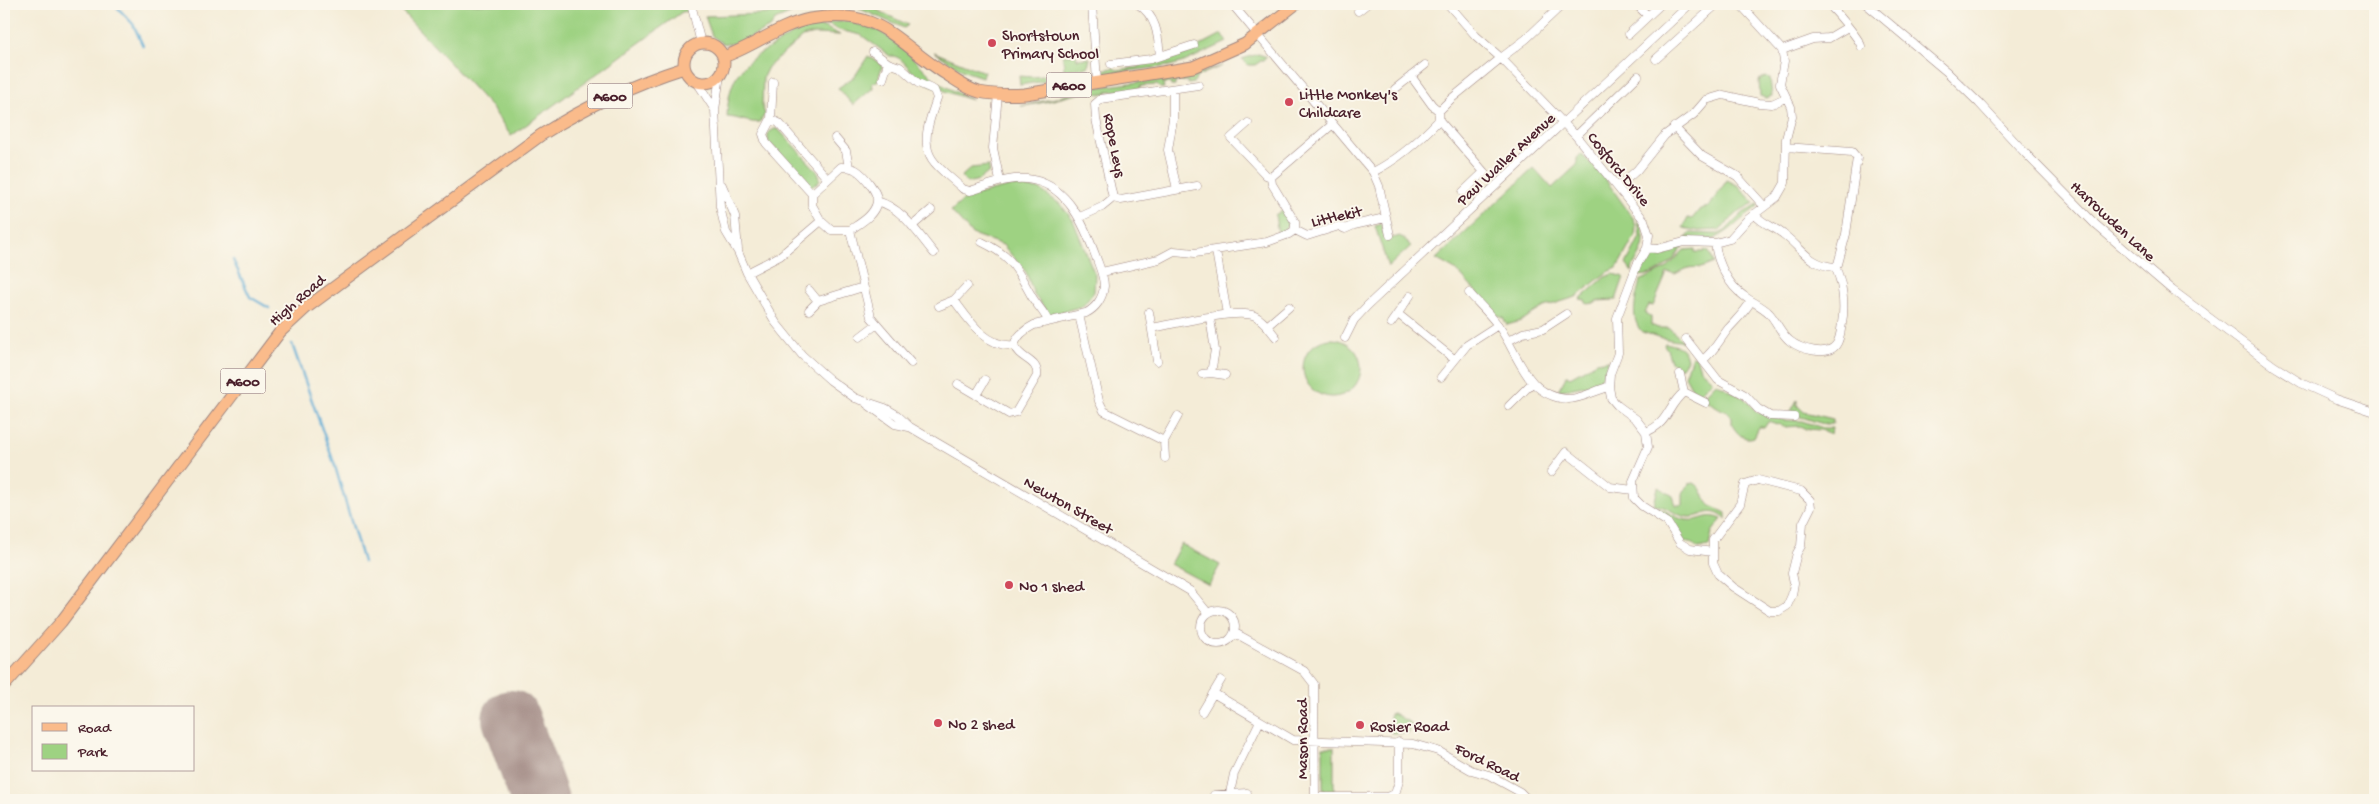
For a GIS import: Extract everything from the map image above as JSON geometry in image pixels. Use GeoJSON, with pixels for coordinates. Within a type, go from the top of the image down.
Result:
{"type":"FeatureCollection","features":[{"type":"Feature","properties":{"kind":"main road","name":"A600"},"geometry":{"type":"LineString","coordinates":[[723,57],[810,19],[858,18],[873,23],[898,36],[921,57],[956,81],[978,92],[1025,94],[1193,67],[1225,54],[1257,35],[1296,4]]}},
{"type":"Feature","properties":{"kind":"main road"},"geometry":{"type":"LineString","coordinates":[[701,44],[717,48],[723,57],[724,68],[720,76],[709,83],[697,82],[691,79],[684,68],[686,55],[695,45],[701,44]]}},
{"type":"Feature","properties":{"kind":"main road","name":"High Road"},"geometry":{"type":"LineString","coordinates":[[4,686],[61,622],[280,332],[306,308],[541,135],[571,116],[624,89],[684,68]]}},
{"type":"Feature","properties":{"kind":"street"},"geometry":{"type":"LineString","coordinates":[[691,4],[701,44]]}},
{"type":"Feature","properties":{"kind":"street"},"geometry":{"type":"LineString","coordinates":[[1092,4],[1097,82]]}},
{"type":"Feature","properties":{"kind":"street"},"geometry":{"type":"LineString","coordinates":[[1138,4],[1151,16],[1157,27],[1160,56]]}},
{"type":"Feature","properties":{"kind":"street"},"geometry":{"type":"LineString","coordinates":[[1232,4],[1374,172],[1390,235]]}},
{"type":"Feature","properties":{"kind":"street"},"geometry":{"type":"LineString","coordinates":[[1358,11],[1367,4]]}},
{"type":"Feature","properties":{"kind":"street","name":"Cosford Drive"},"geometry":{"type":"LineString","coordinates":[[1448,4],[1476,36],[1501,58],[1576,136],[1644,220],[1649,235],[1647,248]]}},
{"type":"Feature","properties":{"kind":"street"},"geometry":{"type":"LineString","coordinates":[[1462,192],[1484,172],[1439,120],[1439,111],[1451,99],[1526,39],[1563,4]]}},
{"type":"Feature","properties":{"kind":"street"},"geometry":{"type":"LineString","coordinates":[[1636,4],[1648,16]]}},
{"type":"Feature","properties":{"kind":"street"},"geometry":{"type":"LineString","coordinates":[[1629,34],[1661,4]]}},
{"type":"Feature","properties":{"kind":"street","name":"Paul Waller Avenue"},"geometry":{"type":"LineString","coordinates":[[1345,338],[1354,320],[1366,306],[1690,4]]}},
{"type":"Feature","properties":{"kind":"street"},"geometry":{"type":"LineString","coordinates":[[1656,59],[1717,4]]}},
{"type":"Feature","properties":{"kind":"street"},"geometry":{"type":"LineString","coordinates":[[1713,552],[1690,550],[1680,543],[1667,522],[1642,506],[1634,498],[1634,481],[1648,447],[1646,432],[1636,419],[1616,405],[1611,398],[1609,387],[1610,374],[1618,353],[1617,318],[1637,265],[1647,248],[1657,248],[1684,242],[1715,243],[1730,239],[1754,214],[1777,197],[1786,183],[1786,147],[1792,116],[1791,107],[1785,98],[1780,84],[1784,61],[1782,50],[1740,4]]}},
{"type":"Feature","properties":{"kind":"street","name":"Harrowden Lane"},"geometry":{"type":"LineString","coordinates":[[1866,4],[1947,72],[2096,225],[2172,290],[2274,366],[2301,383],[2336,399],[2375,412]]}},
{"type":"Feature","properties":{"kind":"street"},"geometry":{"type":"LineString","coordinates":[[1833,9],[1843,18],[1846,28],[1856,35],[1861,46]]}},
{"type":"Feature","properties":{"kind":"street"},"geometry":{"type":"LineString","coordinates":[[1782,50],[1813,39],[1829,38],[1846,28]]}},
{"type":"Feature","properties":{"kind":"street"},"geometry":{"type":"LineString","coordinates":[[1111,64],[1160,56],[1194,45]]}},
{"type":"Feature","properties":{"kind":"street"},"geometry":{"type":"LineString","coordinates":[[873,52],[900,67],[918,83],[934,90],[937,98],[928,126],[927,141],[931,158],[963,189],[970,191],[1000,181],[1019,178],[1034,180],[1045,185],[1068,203],[1080,217],[1102,272],[1104,285],[1098,303],[1092,310],[1028,328],[1014,345],[1003,346],[980,333],[954,300]]}},
{"type":"Feature","properties":{"kind":"street"},"geometry":{"type":"LineString","coordinates":[[883,79],[888,62]]}},
{"type":"Feature","properties":{"kind":"street"},"geometry":{"type":"LineString","coordinates":[[1395,90],[1425,65]]}},
{"type":"Feature","properties":{"kind":"street","name":"Newton Street"},"geometry":{"type":"LineString","coordinates":[[720,76],[716,110],[722,221],[747,273],[776,323],[802,355],[830,380],[895,424],[910,427],[1190,591],[1208,613]]}},
{"type":"Feature","properties":{"kind":"street"},"geometry":{"type":"LineString","coordinates":[[1411,76],[1432,105],[1439,111]]}},
{"type":"Feature","properties":{"kind":"street"},"geometry":{"type":"LineString","coordinates":[[1576,136],[1638,76]]}},
{"type":"Feature","properties":{"kind":"street"},"geometry":{"type":"LineString","coordinates":[[697,82],[716,110]]}},
{"type":"Feature","properties":{"kind":"street"},"geometry":{"type":"LineString","coordinates":[[773,82],[771,119],[763,134],[766,143],[812,194],[812,205],[821,221],[831,230],[850,230],[872,213],[877,201],[876,193],[858,171],[849,167],[841,167],[812,194]]}},
{"type":"Feature","properties":{"kind":"street"},"geometry":{"type":"LineString","coordinates":[[1178,190],[1168,150],[1173,119],[1172,90],[1198,85]]}},
{"type":"Feature","properties":{"kind":"street","name":"Rope Leys"},"geometry":{"type":"LineString","coordinates":[[1113,198],[1096,119],[1095,104],[1101,99],[1172,90]]}},
{"type":"Feature","properties":{"kind":"street"},"geometry":{"type":"LineString","coordinates":[[998,94],[993,148],[1000,181]]}},
{"type":"Feature","properties":{"kind":"street"},"geometry":{"type":"LineString","coordinates":[[1618,188],[1637,170],[1674,128],[1694,114],[1706,100],[1716,95],[1723,95],[1772,104],[1785,98]]}},
{"type":"Feature","properties":{"kind":"street"},"geometry":{"type":"LineString","coordinates":[[771,119],[779,123],[827,178]]}},
{"type":"Feature","properties":{"kind":"street"},"geometry":{"type":"LineString","coordinates":[[1374,172],[1392,160],[1439,120]]}},
{"type":"Feature","properties":{"kind":"street"},"geometry":{"type":"LineString","coordinates":[[1248,123],[1231,138],[1266,175],[1271,177]]}},
{"type":"Feature","properties":{"kind":"street"},"geometry":{"type":"LineString","coordinates":[[1271,177],[1333,124]]}},
{"type":"Feature","properties":{"kind":"street"},"geometry":{"type":"LineString","coordinates":[[1674,128],[1702,156],[1737,176],[1764,206]]}},
{"type":"Feature","properties":{"kind":"street"},"geometry":{"type":"LineString","coordinates":[[835,138],[846,151],[849,167]]}},
{"type":"Feature","properties":{"kind":"street"},"geometry":{"type":"LineString","coordinates":[[1715,243],[1716,252],[1728,279],[1742,295],[1768,312],[1789,340],[1810,349],[1824,352],[1830,350],[1838,341],[1843,314],[1839,280],[1835,267],[1843,252],[1857,158],[1852,152],[1786,147]]}},
{"type":"Feature","properties":{"kind":"street"},"geometry":{"type":"LineString","coordinates":[[1102,272],[1159,259],[1174,251],[1195,253],[1216,251],[1267,242],[1289,234],[1294,230],[1295,222],[1272,184],[1271,177]]}},
{"type":"Feature","properties":{"kind":"street","name":"Newton Street"},"geometry":{"type":"LineString","coordinates":[[721,183],[735,216],[738,252]]}},
{"type":"Feature","properties":{"kind":"street"},"geometry":{"type":"LineString","coordinates":[[1080,217],[1102,207],[1113,198],[1121,200],[1197,186]]}},
{"type":"Feature","properties":{"kind":"street"},"geometry":{"type":"LineString","coordinates":[[877,201],[891,205],[912,226],[934,253]]}},
{"type":"Feature","properties":{"kind":"street"},"geometry":{"type":"LineString","coordinates":[[912,226],[932,210]]}},
{"type":"Feature","properties":{"kind":"street"},"geometry":{"type":"LineString","coordinates":[[1754,214],[1764,225],[1780,232],[1796,243],[1809,260],[1820,265],[1835,267]]}},
{"type":"Feature","properties":{"kind":"street","name":"Littlekit"},"geometry":{"type":"LineString","coordinates":[[1294,230],[1307,236],[1338,226],[1345,229],[1354,225],[1386,218]]}},
{"type":"Feature","properties":{"kind":"street"},"geometry":{"type":"LineString","coordinates":[[747,273],[780,256],[821,221]]}},
{"type":"Feature","properties":{"kind":"street"},"geometry":{"type":"LineString","coordinates":[[850,230],[871,317],[911,363]]}},
{"type":"Feature","properties":{"kind":"street"},"geometry":{"type":"LineString","coordinates":[[982,242],[999,250],[1020,271],[1030,295],[1048,321]]}},
{"type":"Feature","properties":{"kind":"street"},"geometry":{"type":"LineString","coordinates":[[1216,251],[1227,314]]}},
{"type":"Feature","properties":{"kind":"street"},"geometry":{"type":"LineString","coordinates":[[939,306],[954,300],[967,286]]}},
{"type":"Feature","properties":{"kind":"street"},"geometry":{"type":"LineString","coordinates":[[809,310],[818,302],[863,287]]}},
{"type":"Feature","properties":{"kind":"street"},"geometry":{"type":"LineString","coordinates":[[809,290],[818,302]]}},
{"type":"Feature","properties":{"kind":"street"},"geometry":{"type":"LineString","coordinates":[[1469,293],[1498,325],[1516,359],[1532,383],[1545,392],[1570,399],[1609,387]]}},
{"type":"Feature","properties":{"kind":"street"},"geometry":{"type":"LineString","coordinates":[[1391,323],[1410,296]]}},
{"type":"Feature","properties":{"kind":"street"},"geometry":{"type":"LineString","coordinates":[[1703,360],[1715,350],[1727,330],[1745,312],[1751,301]]}},
{"type":"Feature","properties":{"kind":"street"},"geometry":{"type":"LineString","coordinates":[[1267,326],[1289,307]]}},
{"type":"Feature","properties":{"kind":"street"},"geometry":{"type":"LineString","coordinates":[[1149,312],[1156,361]]}},
{"type":"Feature","properties":{"kind":"street"},"geometry":{"type":"LineString","coordinates":[[1152,328],[1227,314],[1249,313],[1257,316],[1276,337]]}},
{"type":"Feature","properties":{"kind":"street"},"geometry":{"type":"LineString","coordinates":[[1398,314],[1454,359]]}},
{"type":"Feature","properties":{"kind":"street"},"geometry":{"type":"LineString","coordinates":[[1508,341],[1522,333],[1543,329],[1566,314]]}},
{"type":"Feature","properties":{"kind":"street"},"geometry":{"type":"LineString","coordinates":[[1079,315],[1099,402],[1104,411],[1164,441]]}},
{"type":"Feature","properties":{"kind":"street"},"geometry":{"type":"LineString","coordinates":[[1210,318],[1215,350],[1212,373]]}},
{"type":"Feature","properties":{"kind":"street"},"geometry":{"type":"LineString","coordinates":[[860,337],[878,324]]}},
{"type":"Feature","properties":{"kind":"street"},"geometry":{"type":"LineString","coordinates":[[1441,377],[1448,371],[1454,359],[1467,345],[1498,325]]}},
{"type":"Feature","properties":{"kind":"street"},"geometry":{"type":"LineString","coordinates":[[1686,339],[1718,380],[1745,395],[1758,409],[1770,416],[1794,417]]}},
{"type":"Feature","properties":{"kind":"street"},"geometry":{"type":"LineString","coordinates":[[958,384],[1009,414],[1020,409],[1038,371],[1034,363],[1018,354],[1014,345]]}},
{"type":"Feature","properties":{"kind":"street"},"geometry":{"type":"LineString","coordinates":[[1202,374],[1225,375]]}},
{"type":"Feature","properties":{"kind":"street"},"geometry":{"type":"LineString","coordinates":[[1680,374],[1684,392]]}},
{"type":"Feature","properties":{"kind":"street"},"geometry":{"type":"LineString","coordinates":[[976,396],[985,380]]}},
{"type":"Feature","properties":{"kind":"street"},"geometry":{"type":"LineString","coordinates":[[1509,406],[1532,383]]}},
{"type":"Feature","properties":{"kind":"street"},"geometry":{"type":"LineString","coordinates":[[1646,432],[1659,427],[1667,416],[1673,402],[1684,392]]}},
{"type":"Feature","properties":{"kind":"street"},"geometry":{"type":"LineString","coordinates":[[1684,392],[1706,403]]}},
{"type":"Feature","properties":{"kind":"street"},"geometry":{"type":"LineString","coordinates":[[1165,458],[1164,441],[1178,416]]}},
{"type":"Feature","properties":{"kind":"street"},"geometry":{"type":"LineString","coordinates":[[1551,472],[1566,452],[1610,487],[1633,490]]}},
{"type":"Feature","properties":{"kind":"street"},"geometry":{"type":"LineString","coordinates":[[1758,480],[1800,491],[1810,500],[1811,507],[1804,523],[1801,546],[1792,573],[1794,583],[1792,595],[1788,606],[1779,611],[1770,611],[1718,574],[1713,563],[1713,552],[1713,540],[1740,504],[1745,484],[1758,480]]}},
{"type":"Feature","properties":{"kind":"street"},"geometry":{"type":"LineString","coordinates":[[1218,609],[1229,613],[1235,622],[1235,634],[1221,644],[1209,642],[1201,628],[1204,617],[1218,609]]}},
{"type":"Feature","properties":{"kind":"street","name":"Mason Road"},"geometry":{"type":"LineString","coordinates":[[1235,634],[1304,671],[1310,678],[1315,692],[1315,799]]}},
{"type":"Feature","properties":{"kind":"street"},"geometry":{"type":"LineString","coordinates":[[1202,712],[1221,680]]}},
{"type":"Feature","properties":{"kind":"street","name":"Ford Road"},"geometry":{"type":"LineString","coordinates":[[1213,693],[1294,740],[1399,742],[1438,751],[1471,770],[1500,780],[1520,792],[1528,800]]}},
{"type":"Feature","properties":{"kind":"street"},"geometry":{"type":"LineString","coordinates":[[1230,793],[1234,774],[1260,721]]}},
{"type":"Feature","properties":{"kind":"street"},"geometry":{"type":"LineString","coordinates":[[1315,799],[1386,797],[1395,794],[1399,781],[1399,742]]}},
{"type":"Feature","properties":{"kind":"street"},"geometry":{"type":"LineString","coordinates":[[1214,795],[1246,793]]}},
{"type":"Feature","properties":{"kind":"green space"},"geometry":{"type":"Polygon","coordinates":[[[395,4],[685,4],[689,11],[682,12],[511,136],[492,108],[395,4]]]}},
{"type":"Feature","properties":{"kind":"green space"},"geometry":{"type":"Polygon","coordinates":[[[857,4],[872,4],[873,8],[908,25],[904,28],[860,9],[857,4]]]}},
{"type":"Feature","properties":{"kind":"green space"},"geometry":{"type":"Polygon","coordinates":[[[792,13],[775,20],[771,27],[741,42],[729,44],[722,43],[712,36],[705,16],[792,13]]]}},
{"type":"Feature","properties":{"kind":"green space"},"geometry":{"type":"Polygon","coordinates":[[[847,21],[880,31],[906,51],[937,82],[972,100],[922,80],[899,58],[890,56],[861,35],[839,30],[825,23],[847,21]]]}},
{"type":"Feature","properties":{"kind":"green space"},"geometry":{"type":"Polygon","coordinates":[[[812,27],[824,27],[840,35],[815,34],[802,37],[768,67],[763,77],[762,106],[765,114],[760,122],[727,117],[731,90],[740,71],[766,50],[790,36],[812,27]]]}},
{"type":"Feature","properties":{"kind":"green space"},"geometry":{"type":"Polygon","coordinates":[[[1222,34],[1227,42],[1184,62],[1169,66],[1106,74],[1099,70],[1139,67],[1143,64],[1186,53],[1222,34]]]}},
{"type":"Feature","properties":{"kind":"green space"},"geometry":{"type":"Polygon","coordinates":[[[934,52],[984,72],[982,77],[964,71],[934,52]]]}},
{"type":"Feature","properties":{"kind":"green space"},"geometry":{"type":"Polygon","coordinates":[[[1076,54],[1077,59],[1090,58],[1088,67],[1064,70],[1063,55],[1076,54]]]}},
{"type":"Feature","properties":{"kind":"green space"},"geometry":{"type":"Polygon","coordinates":[[[1258,54],[1267,57],[1255,65],[1248,65],[1242,59],[1258,54]]]}},
{"type":"Feature","properties":{"kind":"green space"},"geometry":{"type":"Polygon","coordinates":[[[868,56],[880,63],[882,67],[877,82],[872,82],[873,88],[853,105],[838,88],[855,76],[868,56]]]}},
{"type":"Feature","properties":{"kind":"green space"},"geometry":{"type":"Polygon","coordinates":[[[1222,66],[1198,76],[1193,83],[1188,84],[1187,81],[1175,82],[1175,86],[1171,86],[1170,83],[1163,83],[1164,88],[1160,88],[1157,85],[1141,86],[1136,93],[1125,91],[1108,91],[1106,94],[1087,92],[1038,104],[1021,106],[1090,88],[1190,76],[1222,66]]]}},
{"type":"Feature","properties":{"kind":"green space"},"geometry":{"type":"Polygon","coordinates":[[[1090,71],[1084,75],[1020,85],[1019,76],[1033,77],[1090,71]]]}},
{"type":"Feature","properties":{"kind":"green space"},"geometry":{"type":"Polygon","coordinates":[[[1765,77],[1770,78],[1772,96],[1766,98],[1760,96],[1759,80],[1765,77]]]}},
{"type":"Feature","properties":{"kind":"green space"},"geometry":{"type":"Polygon","coordinates":[[[778,129],[818,172],[820,179],[817,184],[809,186],[768,141],[768,133],[778,129]]]}},
{"type":"Feature","properties":{"kind":"green space"},"geometry":{"type":"Polygon","coordinates":[[[1581,154],[1603,176],[1633,218],[1636,226],[1635,236],[1617,268],[1606,273],[1576,297],[1544,307],[1521,321],[1507,325],[1503,318],[1498,316],[1457,271],[1436,259],[1534,168],[1552,188],[1577,165],[1577,158],[1581,154]]]}},
{"type":"Feature","properties":{"kind":"green space"},"geometry":{"type":"Polygon","coordinates":[[[989,166],[989,172],[979,180],[967,183],[961,177],[971,168],[989,166]]]}},
{"type":"Feature","properties":{"kind":"green space"},"geometry":{"type":"Polygon","coordinates":[[[1727,180],[1739,186],[1754,203],[1741,210],[1719,230],[1699,231],[1683,228],[1688,218],[1692,219],[1700,209],[1709,207],[1727,180]]]}},
{"type":"Feature","properties":{"kind":"green space"},"geometry":{"type":"Polygon","coordinates":[[[1012,186],[1039,189],[1060,204],[1073,220],[1095,275],[1094,292],[1083,306],[1050,315],[1034,295],[1026,272],[1003,245],[972,234],[951,211],[967,197],[1012,186]]]}},
{"type":"Feature","properties":{"kind":"green space"},"geometry":{"type":"Polygon","coordinates":[[[1758,204],[1757,207],[1731,228],[1714,239],[1686,239],[1689,233],[1719,234],[1725,231],[1743,213],[1758,204]]]}},
{"type":"Feature","properties":{"kind":"green space"},"geometry":{"type":"Polygon","coordinates":[[[1283,210],[1288,224],[1278,234],[1275,215],[1283,210]]]}},
{"type":"Feature","properties":{"kind":"green space"},"geometry":{"type":"Polygon","coordinates":[[[1638,218],[1644,240],[1642,250],[1632,272],[1626,264],[1640,237],[1638,218]]]}},
{"type":"Feature","properties":{"kind":"green space"},"geometry":{"type":"Polygon","coordinates":[[[1381,224],[1386,240],[1400,236],[1411,246],[1388,267],[1375,226],[1381,224]]]}},
{"type":"Feature","properties":{"kind":"green space"},"geometry":{"type":"Polygon","coordinates":[[[1683,247],[1673,260],[1660,270],[1645,275],[1636,274],[1649,254],[1683,247]]]}},
{"type":"Feature","properties":{"kind":"green space"},"geometry":{"type":"Polygon","coordinates":[[[1695,249],[1695,252],[1703,252],[1704,250],[1709,252],[1714,263],[1701,268],[1688,268],[1675,274],[1667,273],[1653,306],[1649,305],[1645,313],[1651,317],[1651,325],[1658,328],[1669,328],[1683,341],[1642,332],[1636,321],[1635,314],[1635,301],[1640,281],[1667,268],[1684,250],[1695,249]]]}},
{"type":"Feature","properties":{"kind":"green space"},"geometry":{"type":"Polygon","coordinates":[[[1613,274],[1624,277],[1616,300],[1596,301],[1596,303],[1587,304],[1585,300],[1580,299],[1605,277],[1613,274]]]}},
{"type":"Feature","properties":{"kind":"green space"},"geometry":{"type":"Polygon","coordinates":[[[1332,339],[1348,344],[1356,352],[1361,368],[1356,384],[1348,392],[1332,397],[1316,392],[1308,384],[1303,368],[1308,352],[1316,344],[1332,339]]]}},
{"type":"Feature","properties":{"kind":"green space"},"geometry":{"type":"Polygon","coordinates":[[[1665,343],[1677,346],[1685,352],[1687,360],[1682,367],[1679,368],[1671,362],[1664,345],[1665,343]]]}},
{"type":"Feature","properties":{"kind":"green space"},"geometry":{"type":"Polygon","coordinates":[[[1692,356],[1696,357],[1700,369],[1713,381],[1698,394],[1693,391],[1685,376],[1692,356]]]}},
{"type":"Feature","properties":{"kind":"green space"},"geometry":{"type":"Polygon","coordinates":[[[1609,360],[1599,383],[1558,391],[1567,375],[1570,377],[1597,362],[1609,360]]]}},
{"type":"Feature","properties":{"kind":"green space"},"geometry":{"type":"Polygon","coordinates":[[[1716,383],[1744,398],[1757,412],[1783,420],[1802,421],[1823,428],[1832,428],[1831,434],[1800,426],[1786,427],[1768,421],[1764,427],[1759,427],[1754,437],[1744,437],[1732,425],[1732,418],[1729,413],[1702,398],[1716,383]]]}},
{"type":"Feature","properties":{"kind":"green space"},"geometry":{"type":"Polygon","coordinates":[[[1797,400],[1797,405],[1804,412],[1833,419],[1833,424],[1824,424],[1795,416],[1791,411],[1797,400]]]}},
{"type":"Feature","properties":{"kind":"green space"},"geometry":{"type":"Polygon","coordinates":[[[1694,483],[1701,489],[1710,505],[1726,513],[1726,519],[1711,512],[1688,517],[1654,505],[1658,487],[1673,496],[1676,505],[1683,505],[1683,493],[1689,484],[1694,483]]]}},
{"type":"Feature","properties":{"kind":"green space"},"geometry":{"type":"Polygon","coordinates":[[[1654,508],[1687,520],[1711,516],[1722,519],[1712,532],[1709,546],[1698,548],[1691,542],[1684,542],[1667,517],[1654,508]]]}},
{"type":"Feature","properties":{"kind":"green space"},"geometry":{"type":"Polygon","coordinates":[[[1181,544],[1220,565],[1209,585],[1170,564],[1181,544]]]}},
{"type":"Feature","properties":{"kind":"green space"},"geometry":{"type":"Polygon","coordinates":[[[1393,713],[1412,724],[1408,733],[1391,733],[1390,714],[1393,713]]]}},
{"type":"Feature","properties":{"kind":"green space"},"geometry":{"type":"Polygon","coordinates":[[[1323,747],[1334,747],[1334,791],[1323,790],[1323,747]]]}},
{"type":"Feature","properties":{"kind":"waterway"},"geometry":{"type":"LineString","coordinates":[[114,4],[133,24],[143,46]]}},
{"type":"Feature","properties":{"kind":"waterway"},"geometry":{"type":"LineString","coordinates":[[233,260],[250,297],[269,308]]}},
{"type":"Feature","properties":{"kind":"waterway"},"geometry":{"type":"LineString","coordinates":[[292,344],[335,466],[363,562]]}},
{"type":"Feature","properties":{"kind":"runway"},"geometry":{"type":"LineString","coordinates":[[511,719],[540,800]]}},
{"type":"Feature","properties":{"kind":"place","name":"Shortstown Primary School"},"geometry":{"type":"Point","coordinates":[992,43]}},
{"type":"Feature","properties":{"kind":"place","name":"Little Monkey's Childcare"},"geometry":{"type":"Point","coordinates":[1289,102]}},
{"type":"Feature","properties":{"kind":"place","name":"No 1 shed"},"geometry":{"type":"Point","coordinates":[1009,585]}},
{"type":"Feature","properties":{"kind":"place","name":"No 2 shed"},"geometry":{"type":"Point","coordinates":[938,723]}},
{"type":"Feature","properties":{"kind":"place","name":"Rosier Road"},"geometry":{"type":"Point","coordinates":[1360,725]}}]}
